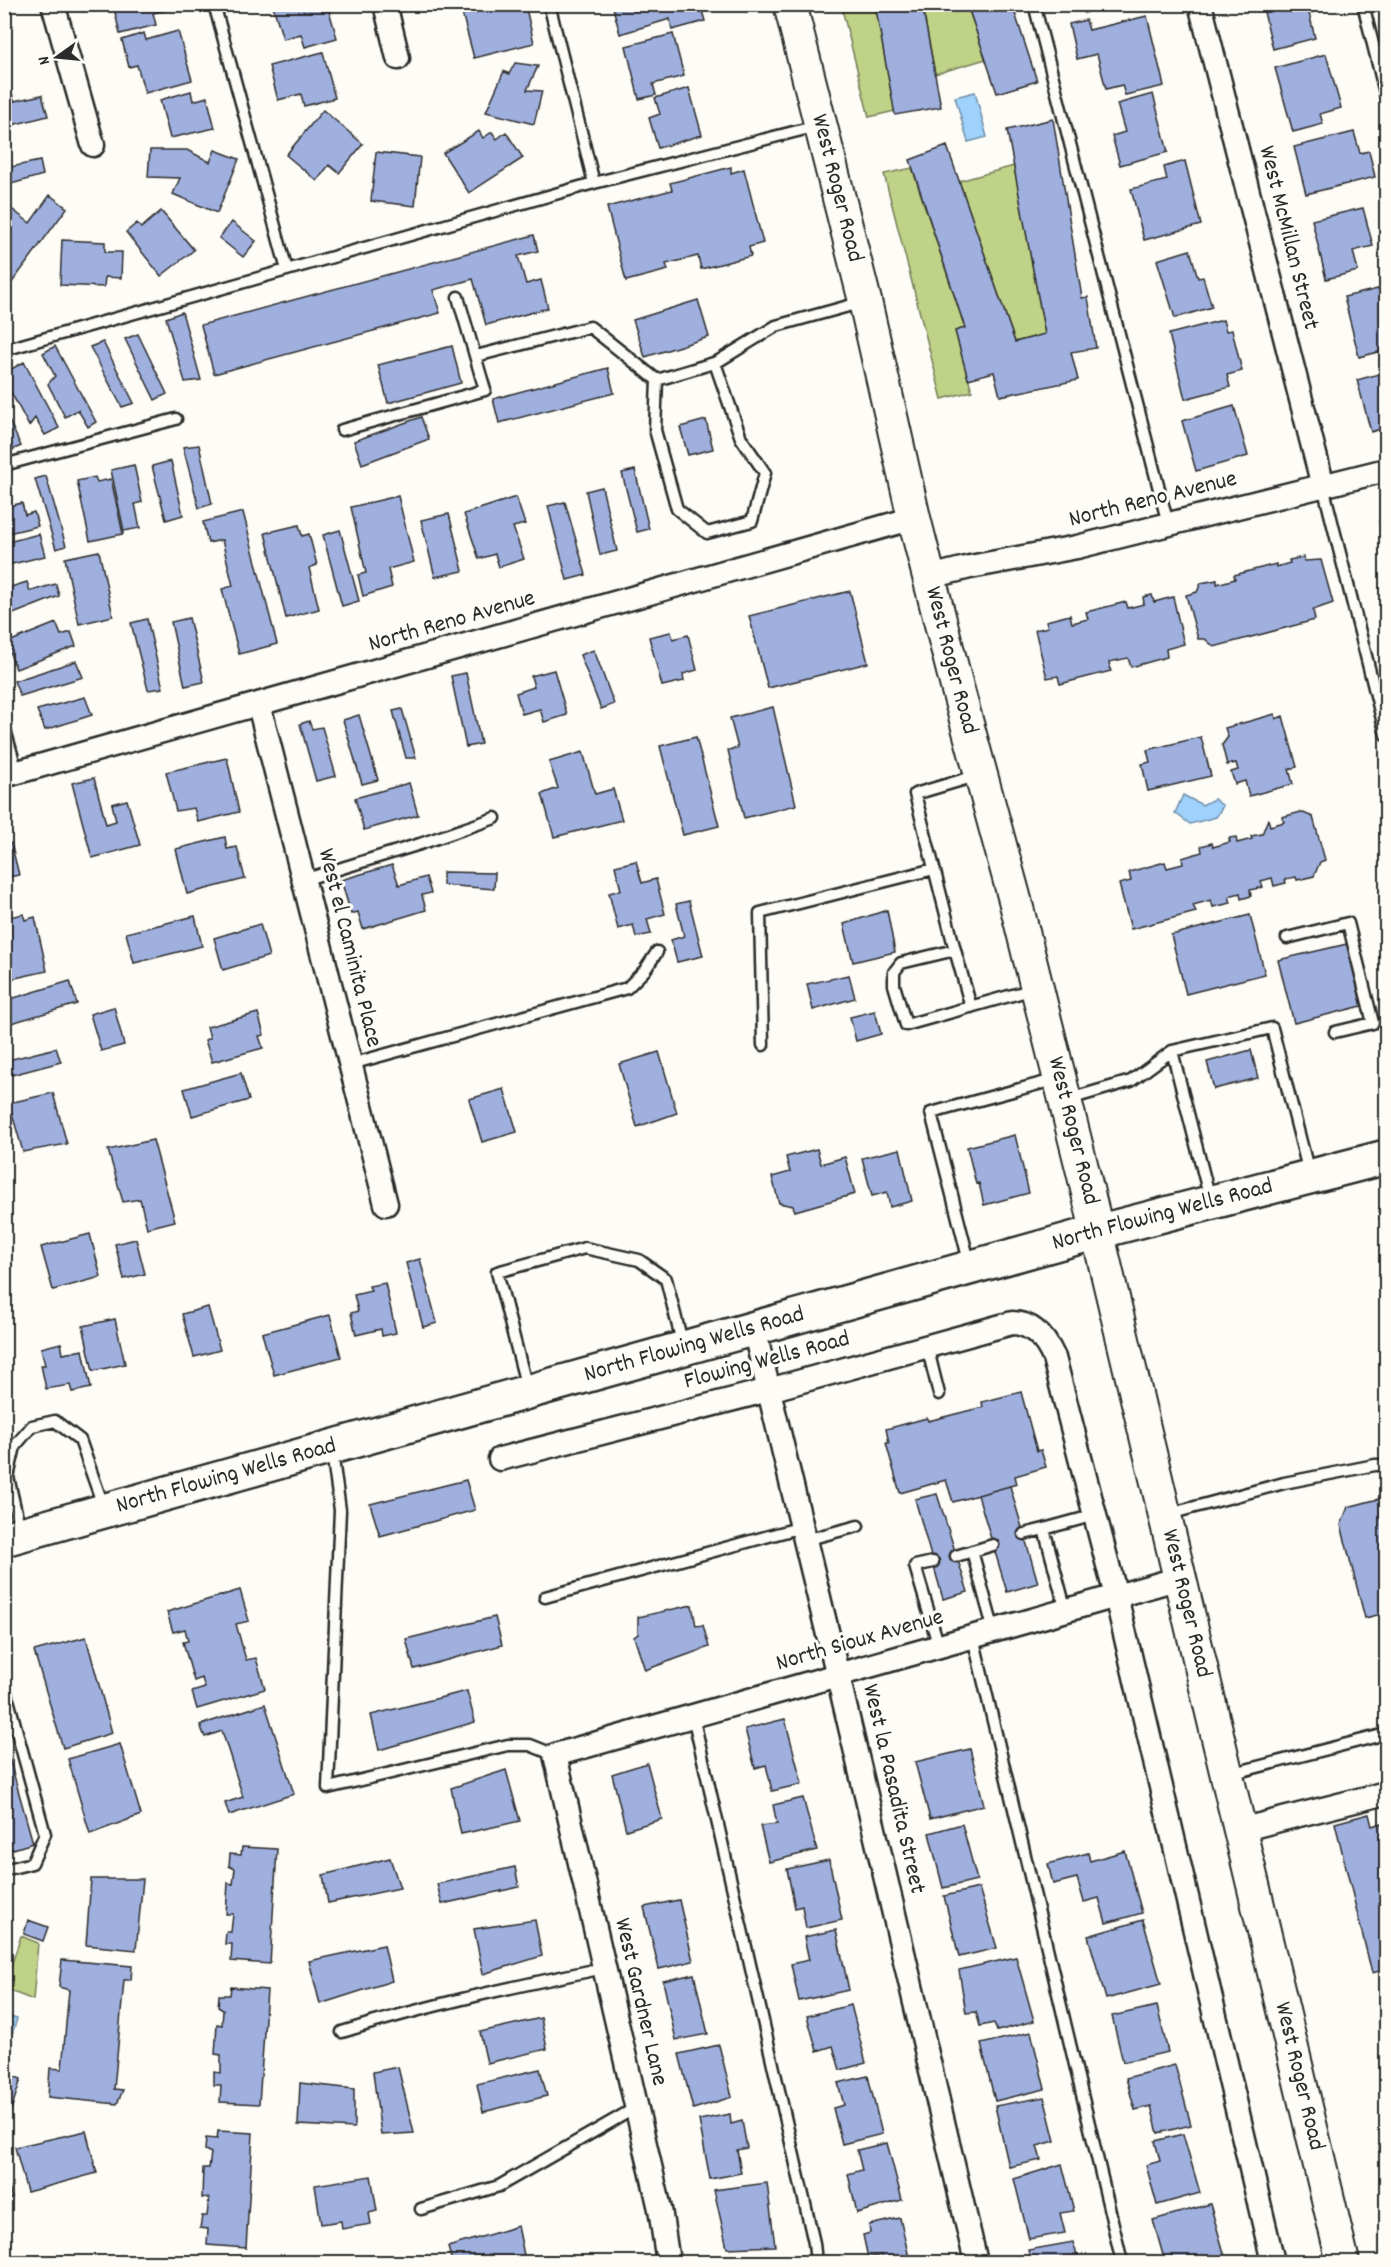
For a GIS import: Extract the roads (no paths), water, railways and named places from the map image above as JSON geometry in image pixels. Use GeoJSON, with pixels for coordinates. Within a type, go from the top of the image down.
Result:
{"type":"FeatureCollection","features":[{"type":"Feature","properties":{"kind":"main road","name":"North Flowing Wells Road"},"geometry":{"type":"LineString","coordinates":[[13,1537],[1097,1232],[1386,1156]]}},
{"type":"Feature","properties":{"kind":"street"},"geometry":{"type":"LineString","coordinates":[[53,4],[93,145]]}},
{"type":"Feature","properties":{"kind":"street"},"geometry":{"type":"LineString","coordinates":[[385,4],[398,58]]}},
{"type":"Feature","properties":{"kind":"street","name":"West Roger Road"},"geometry":{"type":"LineString","coordinates":[[790,4],[865,301],[914,518],[1062,1089],[1343,2262]]}},
{"type":"Feature","properties":{"kind":"street","name":"West McMillan Street"},"geometry":{"type":"LineString","coordinates":[[1200,4],[1323,486]]}},
{"type":"Feature","properties":{"kind":"street","name":"North Reno Avenue"},"geometry":{"type":"LineString","coordinates":[[930,577],[1077,547],[1386,470]]}},
{"type":"Feature","properties":{"kind":"street","name":"North Reno Avenue"},"geometry":{"type":"LineString","coordinates":[[11,774],[914,518]]}},
{"type":"Feature","properties":{"kind":"street","name":"West el Caminita Place"},"geometry":{"type":"LineString","coordinates":[[259,705],[386,1204]]}},
{"type":"Feature","properties":{"kind":"street","name":"Flowing Wells Road"},"geometry":{"type":"LineString","coordinates":[[500,1459],[769,1390],[1012,1323],[1021,1323],[1032,1328],[1043,1338],[1054,1358],[1095,1515]]}},
{"type":"Feature","properties":{"kind":"street","name":"West la Pasadita Street"},"geometry":{"type":"LineString","coordinates":[[754,1329],[976,2262]]}},
{"type":"Feature","properties":{"kind":"street"},"geometry":{"type":"LineString","coordinates":[[1095,1515],[1273,2262]]}},
{"type":"Feature","properties":{"kind":"street","name":"North Sioux Avenue"},"geometry":{"type":"LineString","coordinates":[[555,1755],[1180,1578]]}},
{"type":"Feature","properties":{"kind":"street","name":"West Gardner Lane"},"geometry":{"type":"LineString","coordinates":[[555,1755],[660,2209],[668,2262]]}},
{"type":"Feature","properties":{"kind":"street"},"geometry":{"type":"LineString","coordinates":[[1240,1830],[1386,1793]]}},
{"type":"Feature","properties":{"kind":"lane"},"geometry":{"type":"LineString","coordinates":[[214,4],[287,270]]}},
{"type":"Feature","properties":{"kind":"lane"},"geometry":{"type":"LineString","coordinates":[[549,4],[594,183]]}},
{"type":"Feature","properties":{"kind":"lane"},"geometry":{"type":"LineString","coordinates":[[1034,4],[1168,524]]}},
{"type":"Feature","properties":{"kind":"lane"},"geometry":{"type":"LineString","coordinates":[[1363,4],[1386,97]]}},
{"type":"Feature","properties":{"kind":"lane"},"geometry":{"type":"LineString","coordinates":[[4,350],[594,183],[820,125]]}},
{"type":"Feature","properties":{"kind":"lane"},"geometry":{"type":"LineString","coordinates":[[342,430],[485,390],[458,297]]}},
{"type":"Feature","properties":{"kind":"lane"},"geometry":{"type":"LineString","coordinates":[[657,380],[715,363],[776,326],[865,301]]}},
{"type":"Feature","properties":{"kind":"lane"},"geometry":{"type":"LineString","coordinates":[[476,356],[590,327],[657,380]]}},
{"type":"Feature","properties":{"kind":"lane"},"geometry":{"type":"LineString","coordinates":[[657,380],[655,430],[676,509],[707,533],[752,521],[765,473],[741,438],[715,363]]}},
{"type":"Feature","properties":{"kind":"lane"},"geometry":{"type":"LineString","coordinates":[[4,465],[176,419]]}},
{"type":"Feature","properties":{"kind":"lane"},"geometry":{"type":"LineString","coordinates":[[1323,486],[1386,735]]}},
{"type":"Feature","properties":{"kind":"lane"},"geometry":{"type":"LineString","coordinates":[[4,726],[11,774]]}},
{"type":"Feature","properties":{"kind":"lane"},"geometry":{"type":"LineString","coordinates":[[970,1007],[915,794],[982,774]]}},
{"type":"Feature","properties":{"kind":"lane"},"geometry":{"type":"LineString","coordinates":[[303,880],[495,818]]}},
{"type":"Feature","properties":{"kind":"lane"},"geometry":{"type":"LineString","coordinates":[[763,1045],[760,913],[934,869]]}},
{"type":"Feature","properties":{"kind":"lane"},"geometry":{"type":"LineString","coordinates":[[1287,938],[1348,923],[1374,1023],[1335,1032]]}},
{"type":"Feature","properties":{"kind":"lane"},"geometry":{"type":"LineString","coordinates":[[955,950],[901,963],[894,972],[894,985],[906,1025],[1037,988]]}},
{"type":"Feature","properties":{"kind":"lane"},"geometry":{"type":"LineString","coordinates":[[351,1064],[627,988],[645,970],[657,952]]}},
{"type":"Feature","properties":{"kind":"lane"},"geometry":{"type":"LineString","coordinates":[[971,1268],[931,1113],[1062,1089],[1131,1081],[1172,1051],[1272,1028],[1310,1176]]}},
{"type":"Feature","properties":{"kind":"lane"},"geometry":{"type":"LineString","coordinates":[[1172,1051],[1211,1203]]}},
{"type":"Feature","properties":{"kind":"lane"},"geometry":{"type":"LineString","coordinates":[[528,1391],[497,1272],[585,1248],[639,1260],[666,1280],[684,1348]]}},
{"type":"Feature","properties":{"kind":"lane"},"geometry":{"type":"LineString","coordinates":[[927,1346],[939,1394]]}},
{"type":"Feature","properties":{"kind":"lane"},"geometry":{"type":"LineString","coordinates":[[13,1537],[8,1477],[15,1446],[32,1426],[55,1421],[80,1440],[105,1512]]}},
{"type":"Feature","properties":{"kind":"lane"},"geometry":{"type":"LineString","coordinates":[[332,1447],[340,1510],[328,1788],[508,1745],[530,1745],[555,1755]]}},
{"type":"Feature","properties":{"kind":"lane"},"geometry":{"type":"LineString","coordinates":[[1165,1515],[1284,1483],[1375,1465],[1386,1465]]}},
{"type":"Feature","properties":{"kind":"lane"},"geometry":{"type":"LineString","coordinates":[[1024,1534],[1095,1515]]}},
{"type":"Feature","properties":{"kind":"lane"},"geometry":{"type":"LineString","coordinates":[[545,1597],[804,1533],[858,1526]]}},
{"type":"Feature","properties":{"kind":"lane"},"geometry":{"type":"LineString","coordinates":[[1044,1529],[1066,1611]]}},
{"type":"Feature","properties":{"kind":"lane"},"geometry":{"type":"LineString","coordinates":[[956,1556],[993,1545]]}},
{"type":"Feature","properties":{"kind":"lane"},"geometry":{"type":"LineString","coordinates":[[972,1551],[983,1634],[1122,2262]]}},
{"type":"Feature","properties":{"kind":"lane"},"geometry":{"type":"LineString","coordinates":[[933,1562],[915,1566],[939,1647]]}},
{"type":"Feature","properties":{"kind":"lane"},"geometry":{"type":"LineString","coordinates":[[4,1685],[45,1834],[32,1863],[6,1866]]}},
{"type":"Feature","properties":{"kind":"lane"},"geometry":{"type":"LineString","coordinates":[[693,1716],[814,2243],[816,2262]]}},
{"type":"Feature","properties":{"kind":"lane"},"geometry":{"type":"LineString","coordinates":[[1227,1775],[1386,1734]]}},
{"type":"Feature","properties":{"kind":"lane"},"geometry":{"type":"LineString","coordinates":[[342,2032],[399,2014],[489,1992],[604,1968]]}},
{"type":"Feature","properties":{"kind":"lane"},"geometry":{"type":"LineString","coordinates":[[422,2209],[499,2186],[637,2107]]}},
{"type":"Feature","properties":{"kind":"water"},"geometry":{"type":"Polygon","coordinates":[[[975,92],[987,137],[968,142],[955,97],[975,92]]]}},
{"type":"Feature","properties":{"kind":"water"},"geometry":{"type":"Polygon","coordinates":[[[1183,795],[1202,805],[1214,799],[1223,806],[1216,817],[1190,824],[1175,813],[1183,795]]]}},
{"type":"Feature","properties":{"kind":"water"},"geometry":{"type":"Polygon","coordinates":[[[5,2007],[9,2008],[7,2016],[17,2019],[5,2055],[5,2007]]]}}]}
